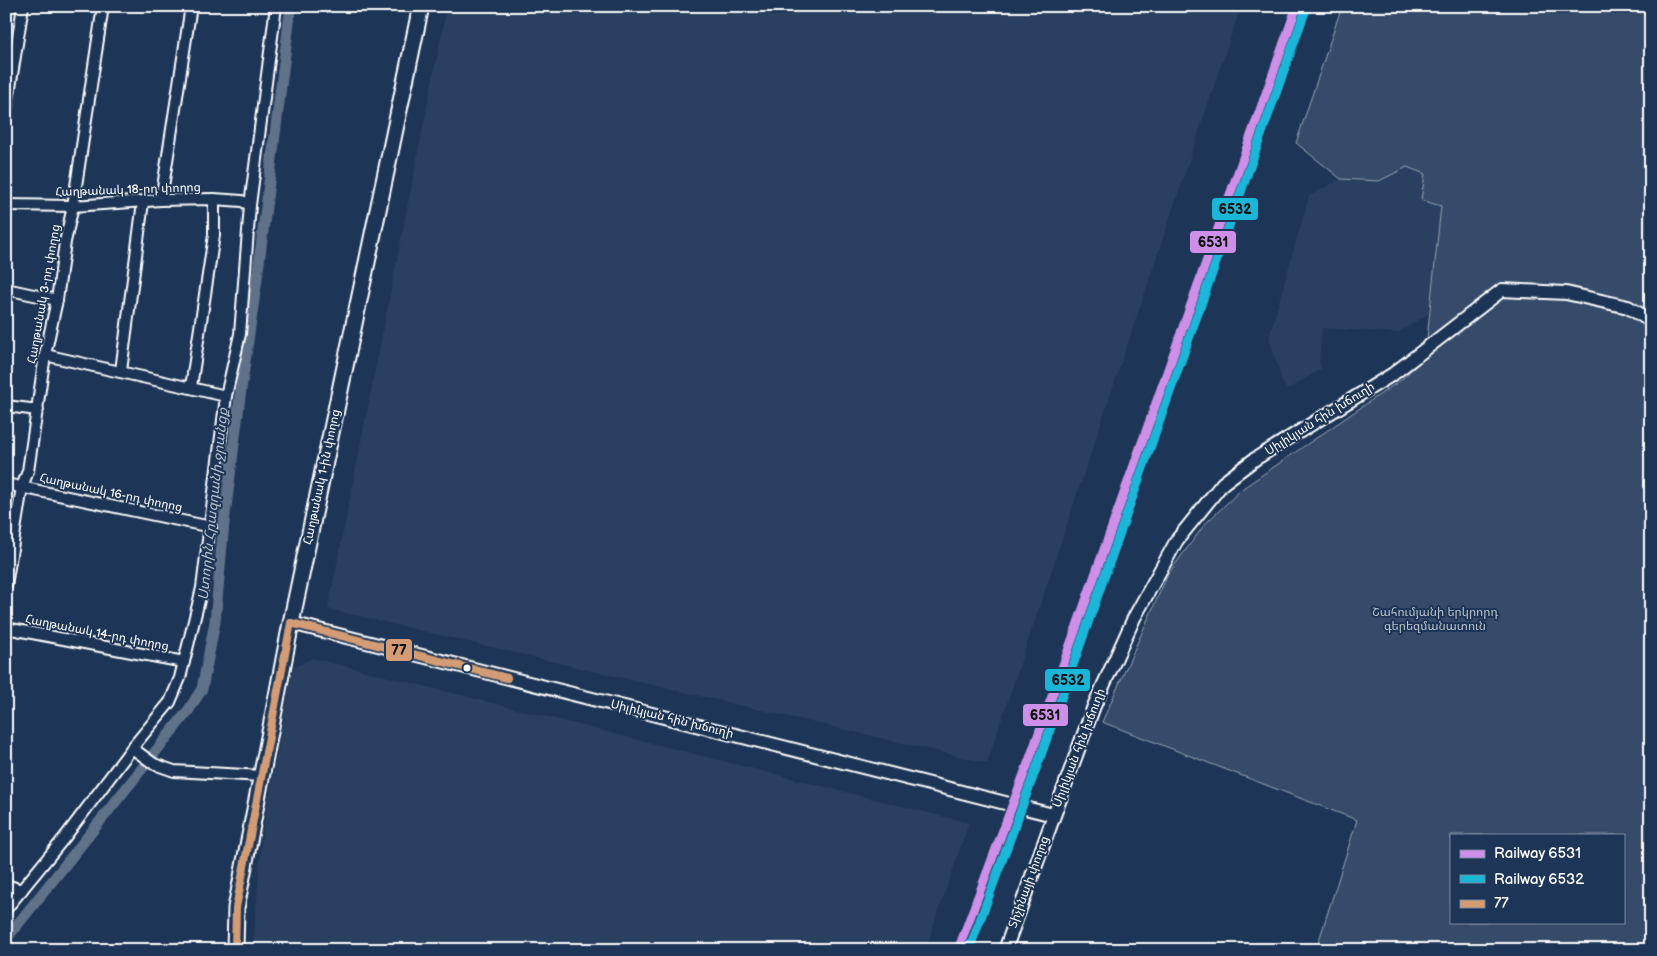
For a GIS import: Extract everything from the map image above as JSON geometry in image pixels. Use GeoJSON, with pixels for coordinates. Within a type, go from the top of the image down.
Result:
{"type":"FeatureCollection","features":[{"type":"Feature","properties":{"kind":"main road","name":"Հաղթանակ 1-ին փողոց"},"geometry":{"type":"LineString","coordinates":[[235,950],[236,908],[291,623],[421,6]]}},
{"type":"Feature","properties":{"kind":"street"},"geometry":{"type":"LineString","coordinates":[[6,113],[23,6]]}},
{"type":"Feature","properties":{"kind":"street","name":"Հաղթանակ 3-րդ փողոց"},"geometry":{"type":"LineString","coordinates":[[6,586],[22,487],[28,471],[65,242],[73,206],[103,6]]}},
{"type":"Feature","properties":{"kind":"street"},"geometry":{"type":"LineString","coordinates":[[160,200],[191,6]]}},
{"type":"Feature","properties":{"kind":"street"},"geometry":{"type":"LineString","coordinates":[[6,909],[65,837],[132,748],[170,702],[180,678],[202,588],[226,396],[240,334],[250,205],[276,6]]}},
{"type":"Feature","properties":{"kind":"street"},"geometry":{"type":"LineString","coordinates":[[191,387],[214,235],[214,199]]}},
{"type":"Feature","properties":{"kind":"street","name":"Հաղթանակ 18-րդ փողոց"},"geometry":{"type":"LineString","coordinates":[[6,205],[73,206],[160,200],[214,199],[242,201],[250,205]]}},
{"type":"Feature","properties":{"kind":"street"},"geometry":{"type":"LineString","coordinates":[[121,371],[143,202]]}},
{"type":"Feature","properties":{"kind":"street"},"geometry":{"type":"LineString","coordinates":[[6,290],[57,300]]}},
{"type":"Feature","properties":{"kind":"street","name":"Սիլիկյան հին խճուղի"},"geometry":{"type":"LineString","coordinates":[[291,623],[1053,815],[1094,706],[1134,618],[1177,540],[1223,484],[1255,459],[1392,374],[1502,290],[1566,293],[1628,308],[1651,321]]}},
{"type":"Feature","properties":{"kind":"street"},"geometry":{"type":"LineString","coordinates":[[46,355],[226,396]]}},
{"type":"Feature","properties":{"kind":"street"},"geometry":{"type":"LineString","coordinates":[[6,406],[38,410]]}},
{"type":"Feature","properties":{"kind":"street","name":"Հաղթանակ 16-րդ փողոց"},"geometry":{"type":"LineString","coordinates":[[6,484],[211,527]]}},
{"type":"Feature","properties":{"kind":"street","name":"Հաղթանակ 14-րդ փողոց"},"geometry":{"type":"LineString","coordinates":[[6,628],[184,662]]}},
{"type":"Feature","properties":{"kind":"street"},"geometry":{"type":"LineString","coordinates":[[132,748],[154,764],[174,771],[262,776]]}},
{"type":"Feature","properties":{"kind":"street","name":"Տիչինայի փողոց"},"geometry":{"type":"LineString","coordinates":[[1005,950],[1053,815]]}},
{"type":"Feature","properties":{"kind":"street"},"geometry":{"type":"LineString","coordinates":[[6,885],[22,890]]}},
{"type":"Feature","properties":{"kind":"shaded area"},"geometry":{"type":"Polygon","coordinates":[[[447,6],[790,6],[797,12],[805,6],[1241,6],[987,763],[328,609],[447,6]]]}},
{"type":"Feature","properties":{"kind":"shaded area"},"geometry":{"type":"Polygon","coordinates":[[[1407,167],[1425,174],[1441,206],[1429,313],[1398,333],[1322,328],[1319,362],[1321,369],[1287,390],[1282,382],[1269,337],[1309,196],[1341,179],[1379,181],[1407,167]]]}},
{"type":"Feature","properties":{"kind":"shaded area"},"geometry":{"type":"Polygon","coordinates":[[[313,658],[969,823],[925,950],[253,950],[262,833],[293,668],[313,658]]]}},
{"type":"Feature","properties":{"kind":"green space","name":"Շահումյանի երկրորդ գերեզմանատուն"},"geometry":{"type":"Polygon","coordinates":[[[1342,6],[1640,6],[1651,25],[1651,950],[1316,950],[1357,820],[1102,722],[1168,574],[1205,524],[1243,488],[1401,380],[1425,357],[1441,206],[1421,200],[1425,174],[1407,167],[1379,181],[1341,179],[1296,143],[1342,6]]]}},
{"type":"Feature","properties":{"kind":"waterway","name":"Ստորին Հրազդանի ջրանցք"},"geometry":{"type":"LineString","coordinates":[[6,939],[188,711],[202,689],[215,622],[224,523],[291,6]]}},
{"type":"Feature","properties":{"kind":"rail line","name":"6531"},"geometry":{"type":"LineString","coordinates":[[958,950],[1030,758],[1297,6]]}},
{"type":"Feature","properties":{"kind":"rail line","name":"6532"},"geometry":{"type":"LineString","coordinates":[[969,950],[1039,761],[1306,9]]}},
{"type":"Feature","properties":{"kind":"transit line","name":"77"},"geometry":{"type":"LineString","coordinates":[[291,623],[507,678]]}},
{"type":"Feature","properties":{"kind":"transit line","name":"77"},"geometry":{"type":"LineString","coordinates":[[235,950],[236,908],[291,623]]}}]}
